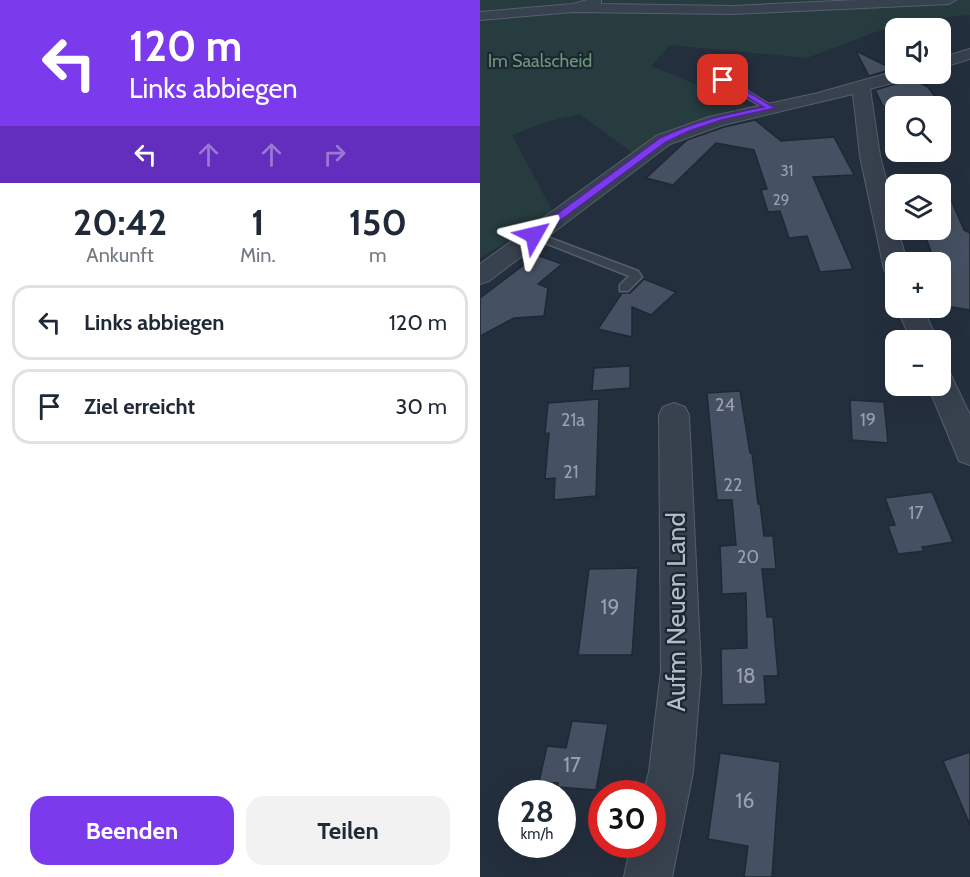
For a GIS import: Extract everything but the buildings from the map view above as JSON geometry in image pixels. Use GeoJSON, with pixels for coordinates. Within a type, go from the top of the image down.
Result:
{"type":"FeatureCollection","features":[{"type":"Feature","properties":{"kind":"street"},"geometry":{"type":"LineString","coordinates":[[574,8],[602,0]]}},
{"type":"Feature","properties":{"kind":"street"},"geometry":{"type":"LineString","coordinates":[[480,16],[574,8],[733,10],[949,0]]}},
{"type":"Feature","properties":{"kind":"street"},"geometry":{"type":"LineString","coordinates":[[951,60],[970,54]]}},
{"type":"Feature","properties":{"kind":"street"},"geometry":{"type":"LineString","coordinates":[[480,276],[663,140],[686,129],[719,118],[771,108],[885,79]]}},
{"type":"Feature","properties":{"kind":"street"},"geometry":{"type":"LineString","coordinates":[[861,86],[870,156],[892,252]]}},
{"type":"Feature","properties":{"kind":"street"},"geometry":{"type":"LineString","coordinates":[[947,396],[970,452]]}},
{"type":"Feature","properties":{"kind":"street","name":"Aufm Neuen Land"},"geometry":{"type":"LineString","coordinates":[[648,877],[671,772],[681,671],[674,415]]}},
{"type":"Feature","properties":{"kind":"lane"},"geometry":{"type":"LineString","coordinates":[[723,80],[771,108]]}},
{"type":"Feature","properties":{"kind":"lane"},"geometry":{"type":"LineString","coordinates":[[534,235],[634,274],[636,277],[624,288]]}},
{"type":"Feature","properties":{"kind":"green space","name":"Im Saalscheid"},"geometry":{"type":"Polygon","coordinates":[[[480,0],[970,0],[970,15],[938,18],[885,18],[885,29],[807,58],[670,45],[651,66],[754,108],[637,156],[580,114],[546,122],[512,135],[553,212],[480,258],[480,0]]]}},
{"type":"Feature","properties":{"kind":"route"},"geometry":{"type":"LineString","coordinates":[[534,235],[663,140],[686,129],[719,118],[771,108],[723,80]]}}]}
